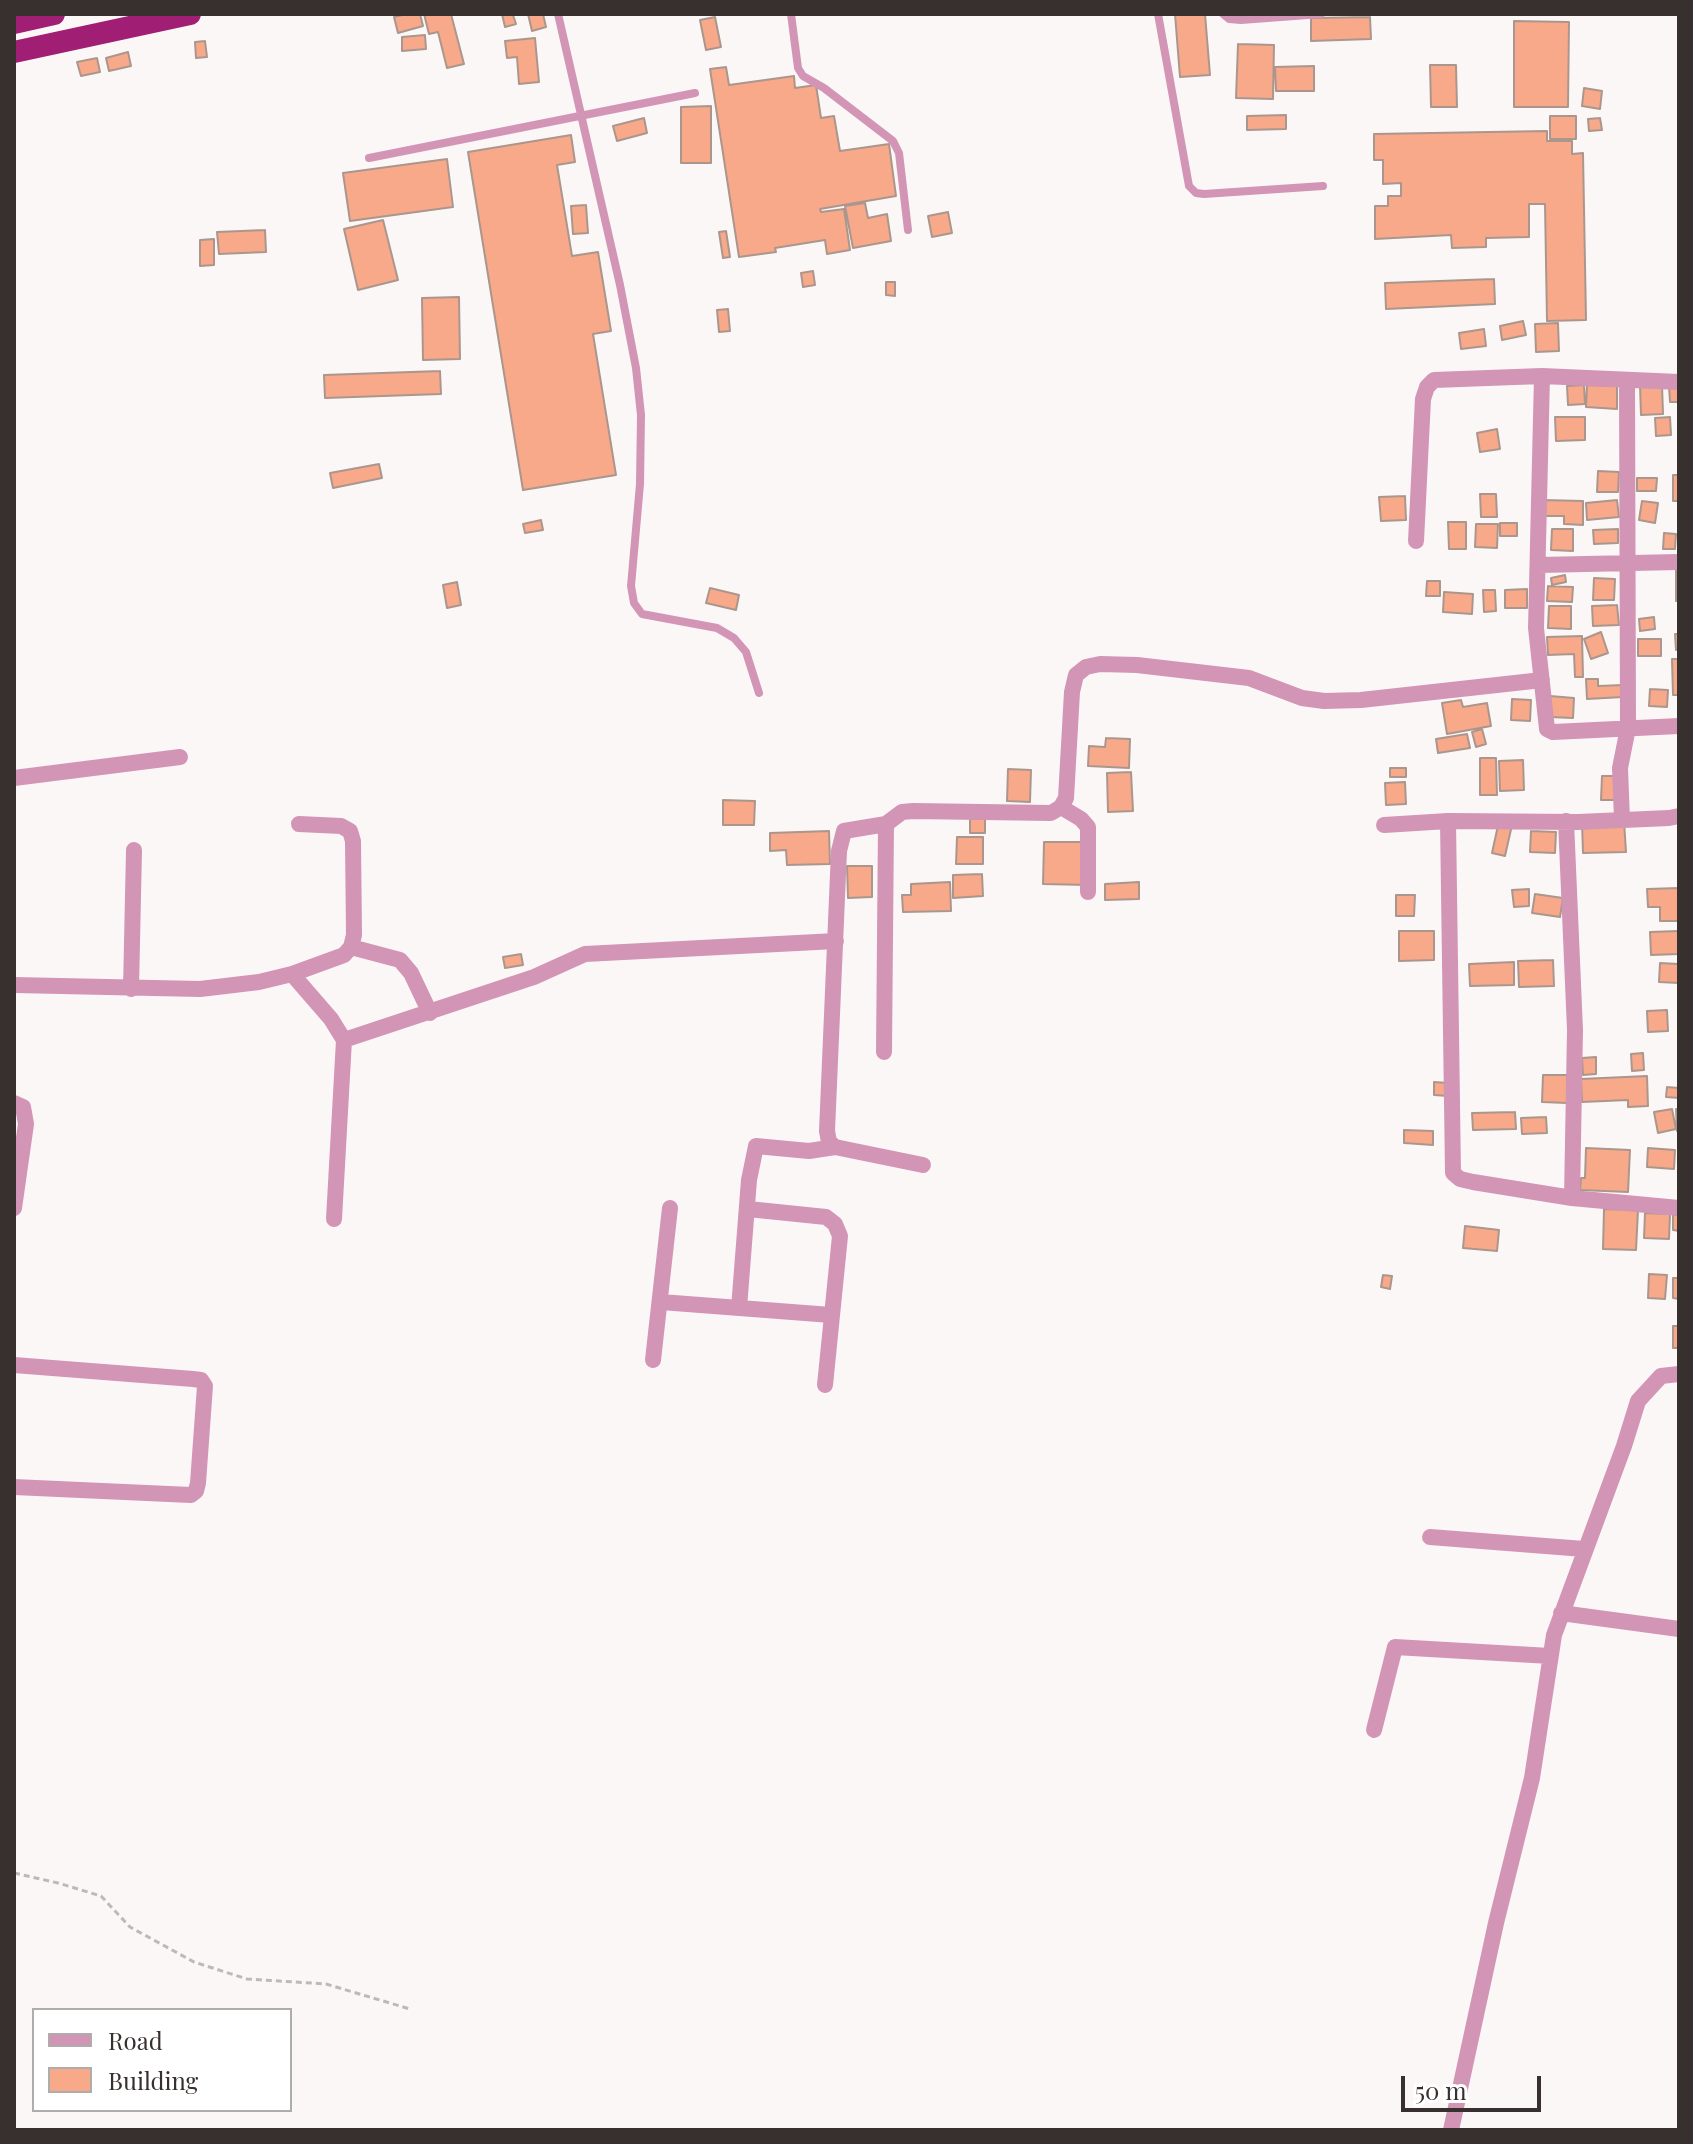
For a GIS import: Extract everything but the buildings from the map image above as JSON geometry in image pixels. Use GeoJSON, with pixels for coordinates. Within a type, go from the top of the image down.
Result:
{"type":"FeatureCollection","features":[{"type":"Feature","properties":{"kind":"highway"},"geometry":{"type":"LineString","coordinates":[[14,23],[54,14]]}},
{"type":"Feature","properties":{"kind":"highway"},"geometry":{"type":"LineString","coordinates":[[14,52],[190,14]]}},
{"type":"Feature","properties":{"kind":"street"},"geometry":{"type":"LineString","coordinates":[[1542,376],[1536,628],[1547,729],[1553,732],[1679,726]]}},
{"type":"Feature","properties":{"kind":"street"},"geometry":{"type":"LineString","coordinates":[[1416,541],[1423,399],[1427,387],[1434,380],[1542,376],[1679,382]]}},
{"type":"Feature","properties":{"kind":"street"},"geometry":{"type":"LineString","coordinates":[[1622,820],[1620,768],[1628,728],[1627,380]]}},
{"type":"Feature","properties":{"kind":"street"},"geometry":{"type":"LineString","coordinates":[[1539,565],[1679,562]]}},
{"type":"Feature","properties":{"kind":"street"},"geometry":{"type":"LineString","coordinates":[[835,1147],[829,1142],[827,1131],[839,851],[844,831],[886,824],[902,812],[1051,813],[1061,807],[1066,798],[1072,692],[1076,675],[1086,667],[1100,664],[1137,665],[1249,678],[1302,698],[1324,701],[1361,700],[1542,680]]}},
{"type":"Feature","properties":{"kind":"street"},"geometry":{"type":"LineString","coordinates":[[14,778],[180,757]]}},
{"type":"Feature","properties":{"kind":"street"},"geometry":{"type":"LineString","coordinates":[[1061,807],[1088,827],[1088,892]]}},
{"type":"Feature","properties":{"kind":"street"},"geometry":{"type":"LineString","coordinates":[[1384,825],[1679,816]]}},
{"type":"Feature","properties":{"kind":"street"},"geometry":{"type":"LineString","coordinates":[[1448,821],[1453,1173],[1460,1179],[1473,1182],[1572,1198],[1679,1208]]}},
{"type":"Feature","properties":{"kind":"street"},"geometry":{"type":"LineString","coordinates":[[1566,821],[1575,1030],[1572,1198]]}},
{"type":"Feature","properties":{"kind":"street"},"geometry":{"type":"LineString","coordinates":[[14,985],[200,989],[259,982],[344,955],[351,947],[354,935],[353,841],[350,831],[341,826],[299,824]]}},
{"type":"Feature","properties":{"kind":"street"},"geometry":{"type":"LineString","coordinates":[[884,1052],[886,824]]}},
{"type":"Feature","properties":{"kind":"street"},"geometry":{"type":"LineString","coordinates":[[131,989],[134,850]]}},
{"type":"Feature","properties":{"kind":"street"},"geometry":{"type":"LineString","coordinates":[[344,1040],[534,977],[585,954],[836,941]]}},
{"type":"Feature","properties":{"kind":"street"},"geometry":{"type":"LineString","coordinates":[[351,947],[400,960],[411,973],[430,1013]]}},
{"type":"Feature","properties":{"kind":"street"},"geometry":{"type":"LineString","coordinates":[[292,974],[331,1019],[344,1040],[334,1219]]}},
{"type":"Feature","properties":{"kind":"street"},"geometry":{"type":"LineString","coordinates":[[14,1103],[23,1107],[26,1124],[14,1203]]}},
{"type":"Feature","properties":{"kind":"street"},"geometry":{"type":"LineString","coordinates":[[739,1308],[749,1180],[756,1146],[809,1151],[835,1147],[923,1165]]}},
{"type":"Feature","properties":{"kind":"street"},"geometry":{"type":"LineString","coordinates":[[653,1360],[670,1208]]}},
{"type":"Feature","properties":{"kind":"street"},"geometry":{"type":"LineString","coordinates":[[748,1209],[826,1217],[835,1224],[840,1236],[825,1385]]}},
{"type":"Feature","properties":{"kind":"street"},"geometry":{"type":"LineString","coordinates":[[661,1302],[831,1315]]}},
{"type":"Feature","properties":{"kind":"street"},"geometry":{"type":"LineString","coordinates":[[14,1365],[193,1379],[201,1380],[205,1386],[198,1483],[191,1495],[14,1487]]}},
{"type":"Feature","properties":{"kind":"street"},"geometry":{"type":"LineString","coordinates":[[1451,2130],[1496,1923],[1532,1778],[1554,1635],[1638,1401],[1661,1376],[1679,1374]]}},
{"type":"Feature","properties":{"kind":"street"},"geometry":{"type":"LineString","coordinates":[[1430,1537],[1584,1549]]}},
{"type":"Feature","properties":{"kind":"street"},"geometry":{"type":"LineString","coordinates":[[1561,1613],[1679,1629]]}},
{"type":"Feature","properties":{"kind":"street"},"geometry":{"type":"LineString","coordinates":[[1374,1730],[1395,1647],[1550,1656]]}},
{"type":"Feature","properties":{"kind":"lane"},"geometry":{"type":"LineString","coordinates":[[558,14],[636,368],[641,456],[631,586],[634,603],[642,614],[717,628],[734,638],[746,652],[759,693]]}},
{"type":"Feature","properties":{"kind":"lane"},"geometry":{"type":"LineString","coordinates":[[791,14],[798,68],[803,76],[824,88],[893,141],[899,153],[908,230]]}},
{"type":"Feature","properties":{"kind":"lane"},"geometry":{"type":"LineString","coordinates":[[1158,14],[1189,186],[1196,193],[1204,194],[1323,186]]}},
{"type":"Feature","properties":{"kind":"lane"},"geometry":{"type":"LineString","coordinates":[[1223,14],[1229,19],[1241,20],[1321,14]]}},
{"type":"Feature","properties":{"kind":"lane"},"geometry":{"type":"LineString","coordinates":[[369,158],[695,93]]}},
{"type":"Feature","properties":{"kind":"path"},"geometry":{"type":"LineString","coordinates":[[14,1873],[101,1896],[130,1927],[194,1962],[247,1979],[326,1984],[410,2009]]}}]}
